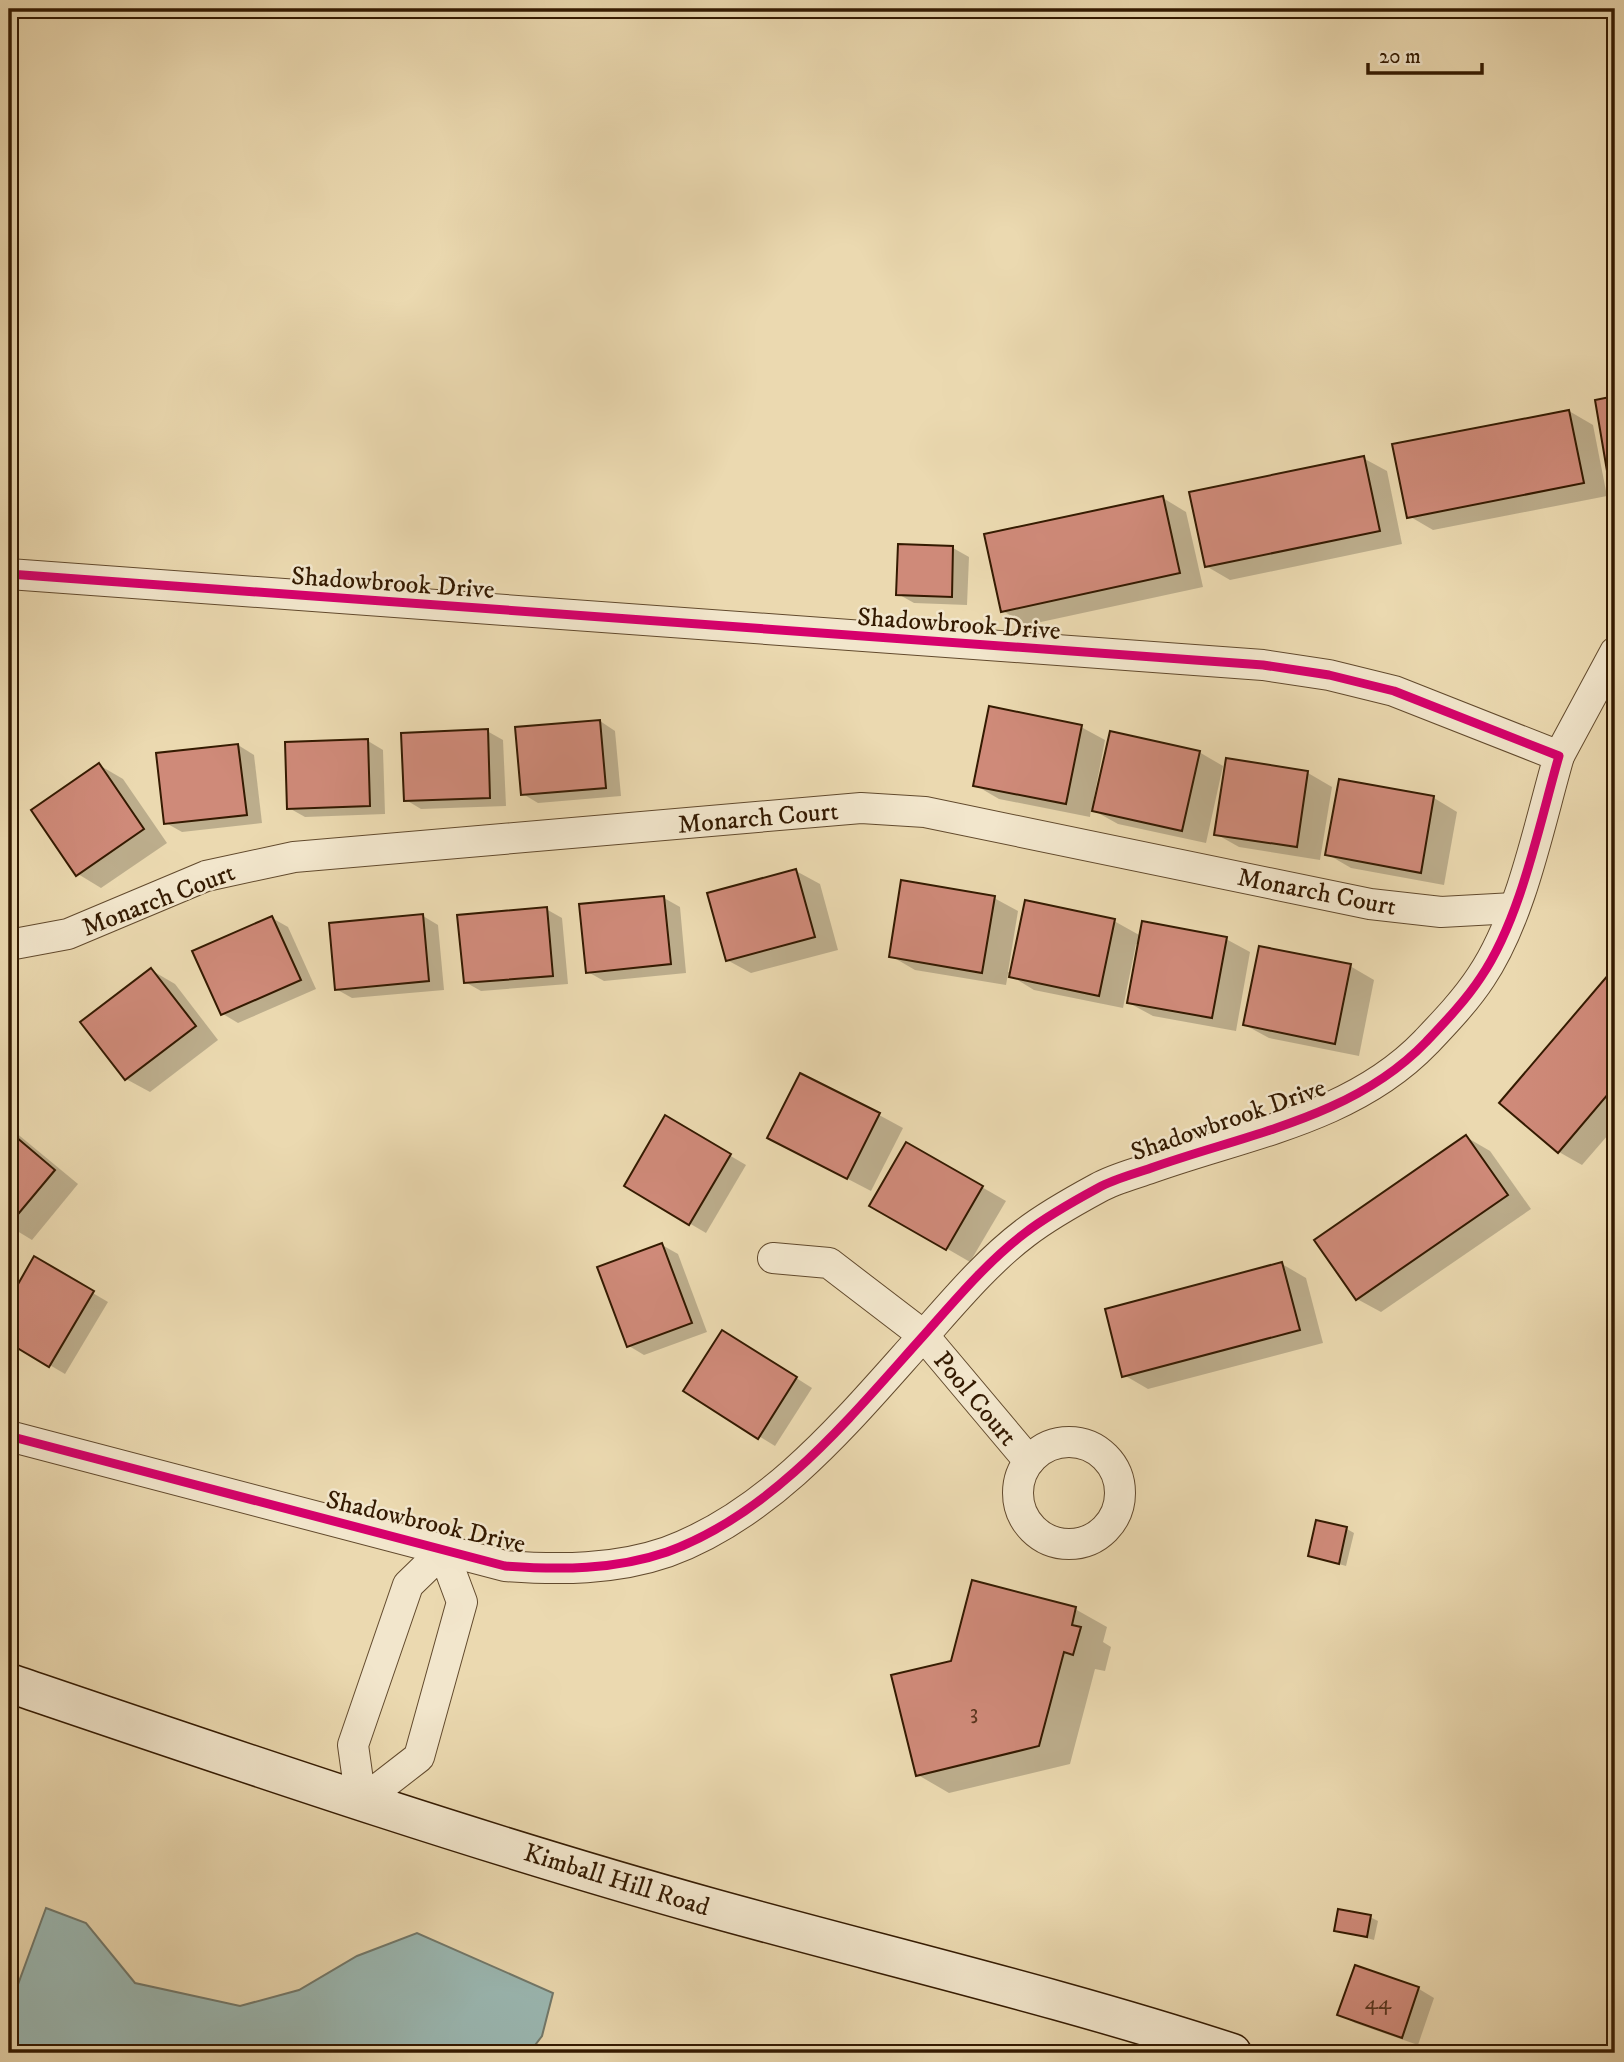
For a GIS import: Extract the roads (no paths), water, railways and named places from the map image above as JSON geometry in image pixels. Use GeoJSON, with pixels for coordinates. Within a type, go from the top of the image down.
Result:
{"type":"FeatureCollection","features":[{"type":"Feature","properties":{"kind":"street","name":"Shadowbrook Drive"},"geometry":{"type":"LineString","coordinates":[[9,574],[1263,665],[1329,675],[1394,691],[1559,756],[1514,908],[1482,975],[1423,1045],[1391,1072],[1316,1115],[1185,1156],[1101,1186],[1024,1233],[960,1294],[842,1424],[779,1486],[745,1512],[666,1552],[619,1563],[559,1570],[505,1566],[9,1436]]}},
{"type":"Feature","properties":{"kind":"street"},"geometry":{"type":"LineString","coordinates":[[1559,756],[1615,652]]}},
{"type":"Feature","properties":{"kind":"street","name":"Monarch Court"},"geometry":{"type":"LineString","coordinates":[[9,945],[68,934],[206,876],[294,857],[861,808],[925,812],[1370,904],[1441,912],[1514,908]]}},
{"type":"Feature","properties":{"kind":"street","name":"Pool Court"},"geometry":{"type":"LineString","coordinates":[[773,1258],[829,1263],[923,1335],[1029,1461]]}},
{"type":"Feature","properties":{"kind":"street","name":"Shadowbrook Drive"},"geometry":{"type":"LineString","coordinates":[[443,1551],[462,1602],[419,1757],[361,1802],[353,1745],[408,1585],[443,1551]]}},
{"type":"Feature","properties":{"kind":"street","name":"Kimball Hill Road"},"geometry":{"type":"LineString","coordinates":[[9,1683],[361,1802],[710,1908],[968,1976],[1232,2053]]}},
{"type":"Feature","properties":{"kind":"water"},"geometry":{"type":"Polygon","coordinates":[[[46,1908],[86,1923],[135,1983],[240,2006],[299,1990],[357,1956],[417,1933],[553,1993],[542,2036],[529,2053],[9,2053],[9,1992],[17,1987],[46,1908]]]}}]}
